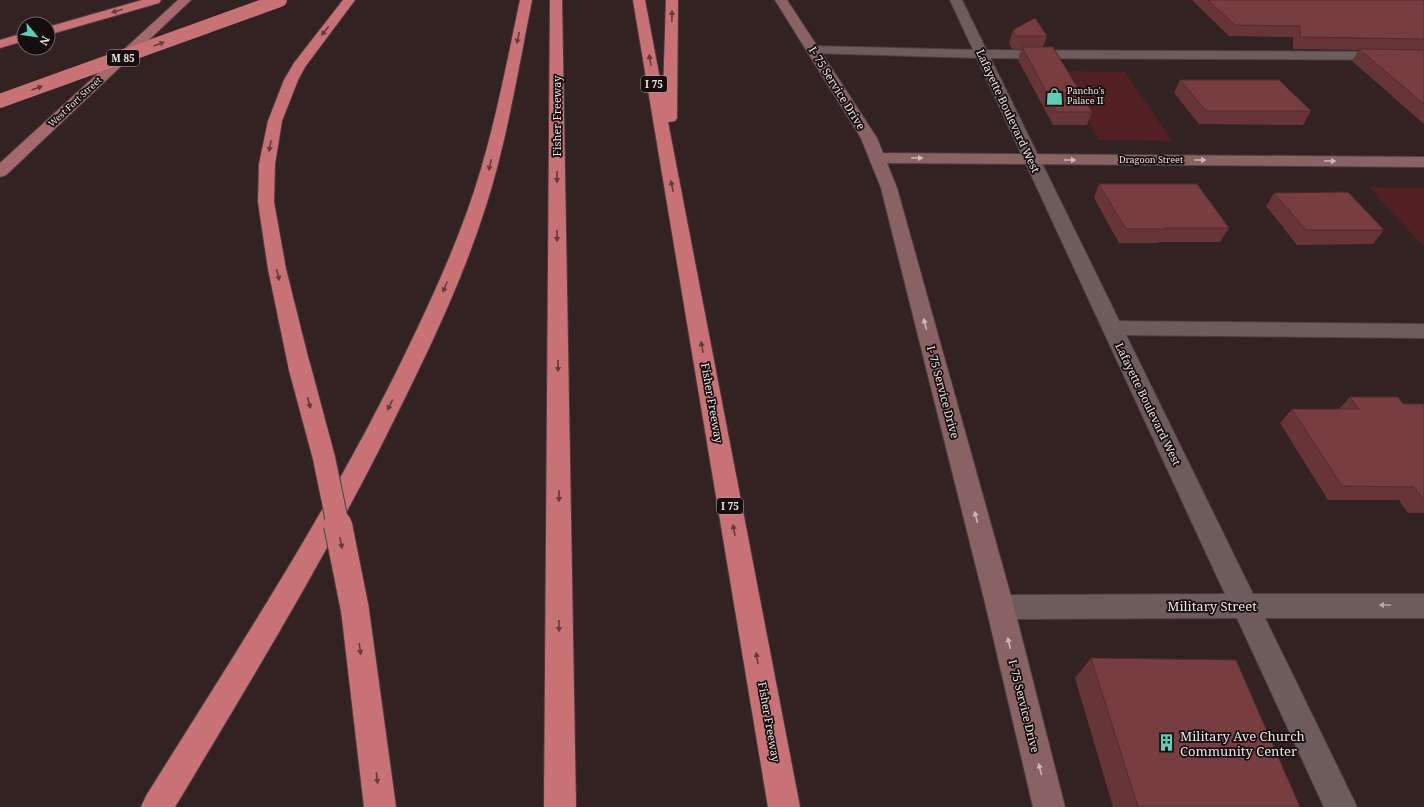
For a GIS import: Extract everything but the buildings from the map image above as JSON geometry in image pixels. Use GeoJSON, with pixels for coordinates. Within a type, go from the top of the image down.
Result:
{"type":"FeatureCollection","features":[{"type":"Feature","properties":{"kind":"highway"},"geometry":{"type":"LineString","coordinates":[[56,29],[155,0]]}},
{"type":"Feature","properties":{"kind":"highway"},"geometry":{"type":"LineString","coordinates":[[0,102],[280,0]]}},
{"type":"Feature","properties":{"kind":"highway"},"geometry":{"type":"LineString","coordinates":[[349,0],[299,66],[291,80],[275,121],[267,164],[266,202],[277,269],[299,365],[324,458],[355,610],[380,807]]}},
{"type":"Feature","properties":{"kind":"highway"},"geometry":{"type":"LineString","coordinates":[[157,807],[275,614],[350,482],[430,325],[466,239],[489,167],[526,0]]}},
{"type":"Feature","properties":{"kind":"highway","name":"Fisher Freeway"},"geometry":{"type":"LineString","coordinates":[[556,0],[560,807]]}},
{"type":"Feature","properties":{"kind":"highway","name":"Fisher Freeway"},"geometry":{"type":"LineString","coordinates":[[639,0],[784,807]]}},
{"type":"Feature","properties":{"kind":"highway"},"geometry":{"type":"LineString","coordinates":[[669,168],[672,0]]}},
{"type":"Feature","properties":{"kind":"highway"},"geometry":{"type":"LineString","coordinates":[[0,44],[16,40]]}},
{"type":"Feature","properties":{"kind":"main road","name":"West Fort Street"},"geometry":{"type":"LineString","coordinates":[[0,172],[185,0]]}},
{"type":"Feature","properties":{"kind":"main road","name":"I- 75 Service Drive"},"geometry":{"type":"LineString","coordinates":[[781,0],[814,50],[834,85],[859,121],[878,158],[889,188],[1000,607],[1049,807]]}},
{"type":"Feature","properties":{"kind":"main road","name":"Dragoon Street"},"geometry":{"type":"LineString","coordinates":[[878,158],[1424,162]]}},
{"type":"Feature","properties":{"kind":"street","name":"Lafayette Boulevard West"},"geometry":{"type":"LineString","coordinates":[[956,0],[1341,807]]}},
{"type":"Feature","properties":{"kind":"street"},"geometry":{"type":"LineString","coordinates":[[814,50],[981,54],[1424,56]]}},
{"type":"Feature","properties":{"kind":"street"},"geometry":{"type":"LineString","coordinates":[[1112,328],[1424,331]]}},
{"type":"Feature","properties":{"kind":"street","name":"Military Street"},"geometry":{"type":"LineString","coordinates":[[1000,607],[1424,606]]}},
{"type":"Feature","properties":{"kind":"shaded area"},"geometry":{"type":"Polygon","coordinates":[[[1060,71],[1125,72],[1172,141],[1099,140],[1060,71]]]}},
{"type":"Feature","properties":{"kind":"shaded area"},"geometry":{"type":"Polygon","coordinates":[[[1369,187],[1424,188],[1424,247],[1369,187]]]}},
{"type":"Feature","properties":{"kind":"place","name":"Pancho's Palace II"},"geometry":{"type":"Point","coordinates":[1054,96]}},
{"type":"Feature","properties":{"kind":"place","name":"Military Ave Church Community Center"},"geometry":{"type":"Point","coordinates":[1167,743]}}]}
